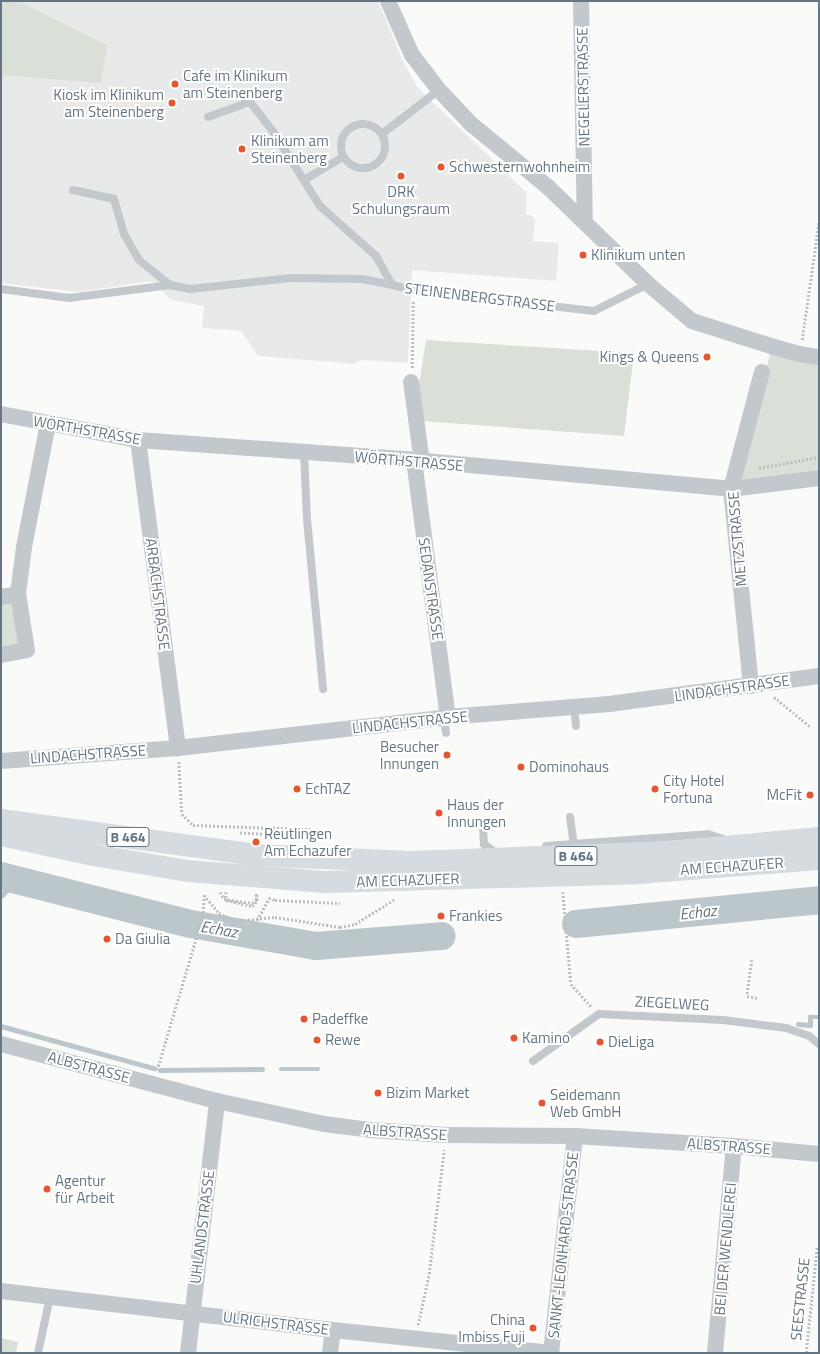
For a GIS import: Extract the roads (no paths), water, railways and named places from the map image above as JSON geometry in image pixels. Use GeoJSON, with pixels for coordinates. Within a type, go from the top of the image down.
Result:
{"type":"FeatureCollection","features":[{"type":"Feature","properties":{"kind":"main road","name":"AM ECHAZUFER"},"geometry":{"type":"LineString","coordinates":[[1,820],[255,855],[412,862],[670,852],[819,838]]}},
{"type":"Feature","properties":{"kind":"main road","name":"AM ECHAZUFER"},"geometry":{"type":"LineString","coordinates":[[1,835],[93,855],[188,871],[325,882],[638,873],[819,859]]}},
{"type":"Feature","properties":{"kind":"street"},"geometry":{"type":"LineString","coordinates":[[388,1],[412,55],[439,90],[471,124],[548,187],[585,221],[648,284],[692,321],[799,354],[819,357]]}},
{"type":"Feature","properties":{"kind":"street","name":"NEGELERSTRASSE"},"geometry":{"type":"LineString","coordinates":[[581,1],[585,221]]}},
{"type":"Feature","properties":{"kind":"street","name":"METZSTRASSE"},"geometry":{"type":"LineString","coordinates":[[751,686],[731,489],[762,372]]}},
{"type":"Feature","properties":{"kind":"street","name":"SEDANSTRASSE"},"geometry":{"type":"LineString","coordinates":[[412,382],[418,461],[446,717]]}},
{"type":"Feature","properties":{"kind":"street","name":"WÖRTHSTRASSE"},"geometry":{"type":"LineString","coordinates":[[1,414],[138,440],[418,461],[731,489],[819,478]]}},
{"type":"Feature","properties":{"kind":"street"},"geometry":{"type":"LineString","coordinates":[[1,655],[27,650],[18,594],[24,547],[48,424]]}},
{"type":"Feature","properties":{"kind":"street","name":"ARBACHSTRASSE"},"geometry":{"type":"LineString","coordinates":[[138,440],[178,748]]}},
{"type":"Feature","properties":{"kind":"street"},"geometry":{"type":"LineString","coordinates":[[1,598],[18,594]]}},
{"type":"Feature","properties":{"kind":"street","name":"LINDACHSTRASSE"},"geometry":{"type":"LineString","coordinates":[[1,761],[178,748],[446,717],[574,707],[751,686],[819,676]]}},
{"type":"Feature","properties":{"kind":"street","name":"ALBSTRASSE"},"geometry":{"type":"LineString","coordinates":[[1,1044],[152,1084],[324,1124],[370,1130],[446,1135],[575,1136],[734,1146],[819,1154]]}},
{"type":"Feature","properties":{"kind":"street","name":"UHLANDSTRASSE"},"geometry":{"type":"LineString","coordinates":[[188,1353],[217,1100]]}},
{"type":"Feature","properties":{"kind":"street","name":"SANKT-LEONHARD-STRASSE"},"geometry":{"type":"LineString","coordinates":[[551,1353],[575,1136]]}},
{"type":"Feature","properties":{"kind":"street","name":"BEI DER WENDLEREI"},"geometry":{"type":"LineString","coordinates":[[715,1353],[734,1146]]}},
{"type":"Feature","properties":{"kind":"street","name":"ULRICHSTRASSE"},"geometry":{"type":"LineString","coordinates":[[1,1291],[333,1330],[551,1353]]}},
{"type":"Feature","properties":{"kind":"street"},"geometry":{"type":"LineString","coordinates":[[330,1353],[333,1330]]}},
{"type":"Feature","properties":{"kind":"lane"},"geometry":{"type":"LineString","coordinates":[[382,134],[439,90]]}},
{"type":"Feature","properties":{"kind":"lane","name":"STEINENBERGSTRASSE"},"geometry":{"type":"LineString","coordinates":[[208,117],[250,102],[274,133],[320,206],[376,256],[392,285],[413,290],[594,311],[648,284]]}},
{"type":"Feature","properties":{"kind":"lane"},"geometry":{"type":"LineString","coordinates":[[362,123],[372,125],[382,134],[385,141],[385,151],[377,164],[368,168],[357,168],[351,165],[344,157],[340,148],[341,138],[350,127],[362,123]]}},
{"type":"Feature","properties":{"kind":"lane"},"geometry":{"type":"LineString","coordinates":[[304,180],[344,157]]}},
{"type":"Feature","properties":{"kind":"lane"},"geometry":{"type":"LineString","coordinates":[[73,190],[114,199],[124,234],[139,260],[170,285]]}},
{"type":"Feature","properties":{"kind":"lane"},"geometry":{"type":"LineString","coordinates":[[1,289],[69,298],[170,285],[190,288],[291,278],[362,279],[392,285]]}},
{"type":"Feature","properties":{"kind":"lane"},"geometry":{"type":"LineString","coordinates":[[304,453],[307,519],[323,689]]}},
{"type":"Feature","properties":{"kind":"lane"},"geometry":{"type":"LineString","coordinates":[[574,707],[576,726]]}},
{"type":"Feature","properties":{"kind":"lane"},"geometry":{"type":"LineString","coordinates":[[446,717],[446,733]]}},
{"type":"Feature","properties":{"kind":"lane"},"geometry":{"type":"LineString","coordinates":[[570,817],[574,844]]}},
{"type":"Feature","properties":{"kind":"lane"},"geometry":{"type":"LineString","coordinates":[[483,826],[484,844],[493,851]]}},
{"type":"Feature","properties":{"kind":"lane"},"geometry":{"type":"LineString","coordinates":[[537,847],[708,834],[741,846]]}},
{"type":"Feature","properties":{"kind":"lane"},"geometry":{"type":"LineString","coordinates":[[412,862],[508,850]]}},
{"type":"Feature","properties":{"kind":"lane","name":"ZIEGELWEG"},"geometry":{"type":"LineString","coordinates":[[534,1061],[599,1014],[723,1020],[786,1028],[809,1036],[819,1044]]}},
{"type":"Feature","properties":{"kind":"lane"},"geometry":{"type":"LineString","coordinates":[[38,1353],[50,1297]]}},
{"type":"Feature","properties":{"kind":"waterway","name":"Echaz"},"geometry":{"type":"LineString","coordinates":[[1,876],[191,924],[316,946],[442,936]]}},
{"type":"Feature","properties":{"kind":"waterway"},"geometry":{"type":"LineString","coordinates":[[1,896],[18,880]]}},
{"type":"Feature","properties":{"kind":"waterway","name":"Echaz"},"geometry":{"type":"LineString","coordinates":[[576,924],[819,900]]}},
{"type":"Feature","properties":{"kind":"waterway"},"geometry":{"type":"LineString","coordinates":[[798,1024],[810,1025],[810,1017],[819,1017]]}},
{"type":"Feature","properties":{"kind":"waterway"},"geometry":{"type":"LineString","coordinates":[[1,1026],[154,1068]]}},
{"type":"Feature","properties":{"kind":"waterway"},"geometry":{"type":"LineString","coordinates":[[160,1070],[262,1069]]}},
{"type":"Feature","properties":{"kind":"waterway"},"geometry":{"type":"LineString","coordinates":[[281,1069],[318,1069]]}},
{"type":"Feature","properties":{"kind":"place","name":"Cafe im Klinikum am Steinenberg"},"geometry":{"type":"Point","coordinates":[175,84]}},
{"type":"Feature","properties":{"kind":"place","name":"Kiosk im Klinikum am Steinenberg"},"geometry":{"type":"Point","coordinates":[172,103]}},
{"type":"Feature","properties":{"kind":"place","name":"Klinikum am Steinenberg"},"geometry":{"type":"Point","coordinates":[242,149]}},
{"type":"Feature","properties":{"kind":"place","name":"Schwesternwohnheim"},"geometry":{"type":"Point","coordinates":[441,167]}},
{"type":"Feature","properties":{"kind":"place","name":"DRK Schulungsraum"},"geometry":{"type":"Point","coordinates":[401,176]}},
{"type":"Feature","properties":{"kind":"place","name":"Klinikum unten"},"geometry":{"type":"Point","coordinates":[583,255]}},
{"type":"Feature","properties":{"kind":"place","name":"Kings & Queens"},"geometry":{"type":"Point","coordinates":[707,357]}},
{"type":"Feature","properties":{"kind":"place","name":"Besucher Innungen"},"geometry":{"type":"Point","coordinates":[447,755]}},
{"type":"Feature","properties":{"kind":"place","name":"Dominohaus"},"geometry":{"type":"Point","coordinates":[521,767]}},
{"type":"Feature","properties":{"kind":"place","name":"EchTAZ"},"geometry":{"type":"Point","coordinates":[297,789]}},
{"type":"Feature","properties":{"kind":"place","name":"City Hotel Fortuna"},"geometry":{"type":"Point","coordinates":[655,789]}},
{"type":"Feature","properties":{"kind":"place","name":"McFit"},"geometry":{"type":"Point","coordinates":[810,795]}},
{"type":"Feature","properties":{"kind":"place","name":"Haus der Innungen"},"geometry":{"type":"Point","coordinates":[439,813]}},
{"type":"Feature","properties":{"kind":"place","name":"Reutlingen Am Echazufer"},"geometry":{"type":"Point","coordinates":[256,842]}},
{"type":"Feature","properties":{"kind":"place","name":"Frankies"},"geometry":{"type":"Point","coordinates":[441,916]}},
{"type":"Feature","properties":{"kind":"place","name":"Da Giulia"},"geometry":{"type":"Point","coordinates":[107,939]}},
{"type":"Feature","properties":{"kind":"place","name":"Padeffke"},"geometry":{"type":"Point","coordinates":[304,1019]}},
{"type":"Feature","properties":{"kind":"place","name":"Kamino"},"geometry":{"type":"Point","coordinates":[514,1038]}},
{"type":"Feature","properties":{"kind":"place","name":"Rewe"},"geometry":{"type":"Point","coordinates":[317,1040]}},
{"type":"Feature","properties":{"kind":"place","name":"DieLiga"},"geometry":{"type":"Point","coordinates":[600,1042]}},
{"type":"Feature","properties":{"kind":"place","name":"Bizim Market"},"geometry":{"type":"Point","coordinates":[378,1093]}},
{"type":"Feature","properties":{"kind":"place","name":"Seidemann Web GmbH"},"geometry":{"type":"Point","coordinates":[542,1103]}},
{"type":"Feature","properties":{"kind":"place","name":"Agentur für Arbeit"},"geometry":{"type":"Point","coordinates":[47,1189]}},
{"type":"Feature","properties":{"kind":"place","name":"China Imbiss Fuji"},"geometry":{"type":"Point","coordinates":[533,1328]}}]}
